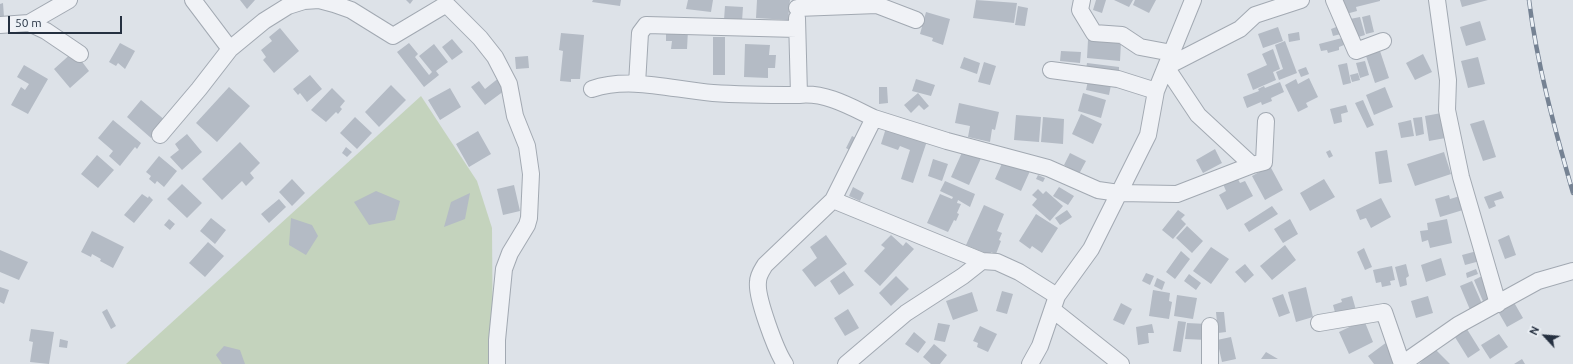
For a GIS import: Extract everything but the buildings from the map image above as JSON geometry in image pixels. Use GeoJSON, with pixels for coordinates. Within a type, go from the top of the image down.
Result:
{"type":"FeatureCollection","features":[{"type":"Feature","properties":{"kind":"street"},"geometry":{"type":"LineString","coordinates":[[0,25],[29,23],[69,0]]}},
{"type":"Feature","properties":{"kind":"street"},"geometry":{"type":"LineString","coordinates":[[193,0],[230,48]]}},
{"type":"Feature","properties":{"kind":"street"},"geometry":{"type":"LineString","coordinates":[[160,135],[199,89],[230,48],[264,21],[288,6],[304,1],[319,0],[348,5],[393,36],[446,5],[480,38],[495,57],[509,84],[515,116],[528,153],[531,174],[529,218],[527,225],[510,253],[504,269],[497,340],[497,364]]}},
{"type":"Feature","properties":{"kind":"street"},"geometry":{"type":"LineString","coordinates":[[1082,0],[1080,10],[1094,33],[1122,35],[1140,47],[1169,60],[1198,115],[1252,165]]}},
{"type":"Feature","properties":{"kind":"street"},"geometry":{"type":"LineString","coordinates":[[1030,364],[1040,346],[1055,303],[1091,249],[1148,135],[1156,91],[1193,0]]}},
{"type":"Feature","properties":{"kind":"street"},"geometry":{"type":"LineString","coordinates":[[1169,60],[1240,29],[1255,15],[1301,0]]}},
{"type":"Feature","properties":{"kind":"street"},"geometry":{"type":"LineString","coordinates":[[1334,0],[1356,51],[1383,41]]}},
{"type":"Feature","properties":{"kind":"street"},"geometry":{"type":"LineString","coordinates":[[1437,0],[1448,80],[1447,110],[1461,177],[1498,304]]}},
{"type":"Feature","properties":{"kind":"street"},"geometry":{"type":"LineString","coordinates":[[799,96],[797,4],[877,5],[916,20]]}},
{"type":"Feature","properties":{"kind":"street"},"geometry":{"type":"LineString","coordinates":[[29,23],[46,31],[80,54]]}},
{"type":"Feature","properties":{"kind":"street"},"geometry":{"type":"LineString","coordinates":[[637,84],[640,33],[642,28],[646,25],[797,29]]}},
{"type":"Feature","properties":{"kind":"street"},"geometry":{"type":"LineString","coordinates":[[1051,70],[1118,79],[1156,91]]}},
{"type":"Feature","properties":{"kind":"street"},"geometry":{"type":"LineString","coordinates":[[592,89],[614,84],[637,84],[713,93],[799,96],[816,95],[840,103],[874,118],[947,141],[1048,168],[1098,190],[1119,192],[1177,194],[1252,165],[1264,162],[1266,121]]}},
{"type":"Feature","properties":{"kind":"street"},"geometry":{"type":"LineString","coordinates":[[784,364],[764,311],[757,283],[760,274],[765,265],[833,200],[874,118]]}},
{"type":"Feature","properties":{"kind":"street"},"geometry":{"type":"LineString","coordinates":[[833,200],[982,261],[997,262],[1019,272],[1122,364]]}},
{"type":"Feature","properties":{"kind":"street"},"geometry":{"type":"LineString","coordinates":[[846,364],[906,313],[963,276],[982,261]]}},
{"type":"Feature","properties":{"kind":"street"},"geometry":{"type":"LineString","coordinates":[[1319,323],[1384,312],[1402,364],[1458,325],[1538,281],[1573,271]]}},
{"type":"Feature","properties":{"kind":"street"},"geometry":{"type":"LineString","coordinates":[[1210,326],[1210,364]]}},
{"type":"Feature","properties":{"kind":"green space"},"geometry":{"type":"Polygon","coordinates":[[[421,96],[477,181],[492,228],[493,364],[126,364],[421,96]]]}},
{"type":"Feature","properties":{"kind":"railway"},"geometry":{"type":"LineString","coordinates":[[1529,0],[1532,24],[1542,73],[1553,121],[1573,193]]}}]}
